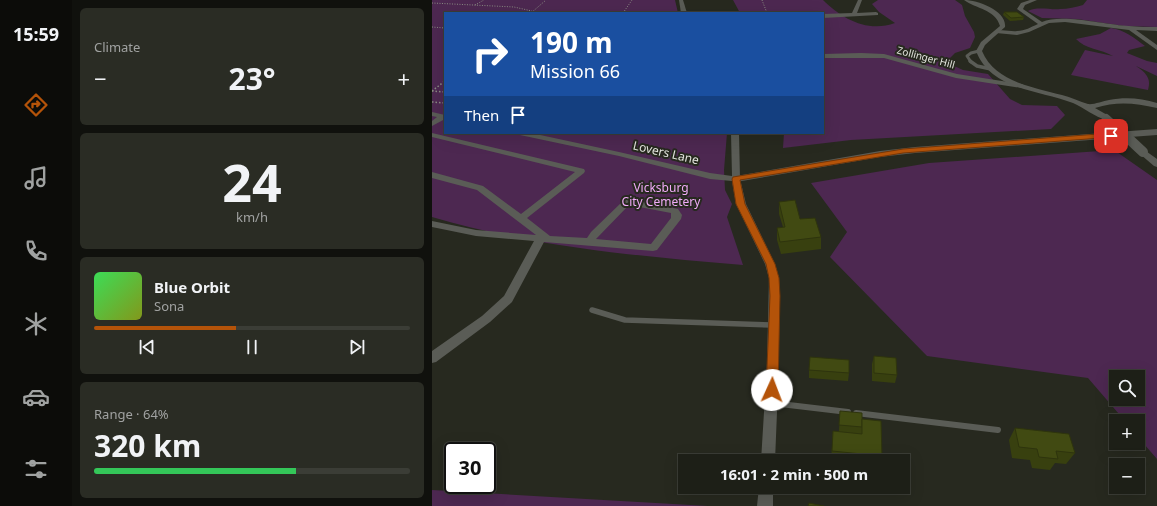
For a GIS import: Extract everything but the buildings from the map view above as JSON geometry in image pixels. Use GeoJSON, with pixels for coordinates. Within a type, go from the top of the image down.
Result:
{"type":"FeatureCollection","features":[{"type":"Feature","properties":{"kind":"street"},"geometry":{"type":"LineString","coordinates":[[681,0],[684,12]]}},
{"type":"Feature","properties":{"kind":"street"},"geometry":{"type":"LineString","coordinates":[[854,15],[860,0]]}},
{"type":"Feature","properties":{"kind":"street"},"geometry":{"type":"LineString","coordinates":[[967,0],[994,13],[1001,20],[1003,26],[998,32],[982,44],[979,51],[982,60],[991,69],[1003,77],[1022,86],[1068,98],[1089,107],[1106,118],[1157,164]]}},
{"type":"Feature","properties":{"kind":"street"},"geometry":{"type":"LineString","coordinates":[[1035,0],[1023,4],[1020,9],[1041,23]]}},
{"type":"Feature","properties":{"kind":"street"},"geometry":{"type":"LineString","coordinates":[[824,16],[876,14]]}},
{"type":"Feature","properties":{"kind":"street"},"geometry":{"type":"LineString","coordinates":[[998,32],[1017,33],[1027,31],[1041,23],[1048,21],[1072,20],[1129,28],[1157,29]]}},
{"type":"Feature","properties":{"kind":"street"},"geometry":{"type":"LineString","coordinates":[[1129,28],[1157,48]]}},
{"type":"Feature","properties":{"kind":"street","name":"Zollinger Hill"},"geometry":{"type":"LineString","coordinates":[[824,56],[885,56],[906,60],[934,70],[975,80],[1022,86]]}},
{"type":"Feature","properties":{"kind":"street"},"geometry":{"type":"LineString","coordinates":[[1089,107],[1106,101],[1120,99],[1157,106]]}},
{"type":"Feature","properties":{"kind":"street"},"geometry":{"type":"LineString","coordinates":[[432,114],[444,117]]}},
{"type":"Feature","properties":{"kind":"street"},"geometry":{"type":"LineString","coordinates":[[432,124],[444,117]]}},
{"type":"Feature","properties":{"kind":"street"},"geometry":{"type":"LineString","coordinates":[[736,179],[865,156],[915,150],[1157,132]]}},
{"type":"Feature","properties":{"kind":"street","name":"Lovers Lane"},"geometry":{"type":"LineString","coordinates":[[525,134],[619,154],[710,176],[736,179]]}},
{"type":"Feature","properties":{"kind":"street"},"geometry":{"type":"LineString","coordinates":[[736,134],[736,179],[740,204],[765,252],[774,278],[772,403],[768,454]]}},
{"type":"Feature","properties":{"kind":"street"},"geometry":{"type":"LineString","coordinates":[[432,135],[581,171],[520,219]]}},
{"type":"Feature","properties":{"kind":"street"},"geometry":{"type":"LineString","coordinates":[[432,175],[480,188],[544,238]]}},
{"type":"Feature","properties":{"kind":"street"},"geometry":{"type":"LineString","coordinates":[[432,224],[456,231],[494,236],[590,241],[654,248],[676,219],[677,215],[675,212],[627,202],[594,234],[590,241]]}},
{"type":"Feature","properties":{"kind":"street"},"geometry":{"type":"LineString","coordinates":[[432,358],[486,319],[508,299],[544,238]]}},
{"type":"Feature","properties":{"kind":"street"},"geometry":{"type":"LineString","coordinates":[[765,506],[766,494]]}},
{"type":"Feature","properties":{"kind":"lane"},"geometry":{"type":"LineString","coordinates":[[979,51],[971,53],[967,56],[969,61],[978,66],[991,69]]}},
{"type":"Feature","properties":{"kind":"lane"},"geometry":{"type":"LineString","coordinates":[[592,310],[625,320],[774,325]]}},
{"type":"Feature","properties":{"kind":"lane"},"geometry":{"type":"LineString","coordinates":[[772,403],[998,430]]}},
{"type":"Feature","properties":{"kind":"path"},"geometry":{"type":"LineString","coordinates":[[475,5],[484,0]]}},
{"type":"Feature","properties":{"kind":"path"},"geometry":{"type":"LineString","coordinates":[[432,3],[524,8],[531,12],[546,0]]}},
{"type":"Feature","properties":{"kind":"path"},"geometry":{"type":"LineString","coordinates":[[624,12],[632,0]]}},
{"type":"Feature","properties":{"kind":"path"},"geometry":{"type":"LineString","coordinates":[[762,0],[767,12]]}},
{"type":"Feature","properties":{"kind":"path"},"geometry":{"type":"LineString","coordinates":[[432,28],[444,28]]}},
{"type":"Feature","properties":{"kind":"path"},"geometry":{"type":"LineString","coordinates":[[432,91],[444,82]]}},
{"type":"Feature","properties":{"kind":"path"},"geometry":{"type":"LineString","coordinates":[[432,91],[444,92]]}},
{"type":"Feature","properties":{"kind":"path"},"geometry":{"type":"LineString","coordinates":[[432,102],[444,102]]}},
{"type":"Feature","properties":{"kind":"green space","name":"Vicksburg City Cemetery"},"geometry":{"type":"Polygon","coordinates":[[[432,0],[675,0],[678,12],[444,12],[444,134],[727,134],[724,170],[725,190],[732,204],[727,217],[743,265],[586,249],[509,236],[432,217],[432,0]]]}},
{"type":"Feature","properties":{"kind":"green space"},"geometry":{"type":"Polygon","coordinates":[[[733,0],[823,0],[838,13],[856,22],[865,25],[885,26],[895,23],[879,12],[872,4],[878,0],[955,0],[962,5],[965,16],[974,32],[975,37],[970,48],[955,53],[950,58],[952,65],[963,70],[988,74],[1010,99],[1022,105],[1057,106],[1065,115],[1051,129],[851,140],[783,148],[784,134],[824,134],[824,12],[739,12],[733,0]]]}},
{"type":"Feature","properties":{"kind":"green space"},"geometry":{"type":"Polygon","coordinates":[[[1087,0],[1157,0],[1157,27],[1124,26],[1077,19],[1042,18],[1028,11],[1044,8],[1072,8],[1083,5],[1087,0]]]}},
{"type":"Feature","properties":{"kind":"green space"},"geometry":{"type":"Polygon","coordinates":[[[1111,28],[1125,32],[1145,46],[1129,50],[1127,53],[1147,61],[1157,63],[1157,76],[1136,66],[1147,76],[1149,82],[1148,90],[1071,75],[1085,50],[1113,56],[1088,47],[1076,39],[1100,34],[1111,28]]]}},
{"type":"Feature","properties":{"kind":"green space"},"geometry":{"type":"Polygon","coordinates":[[[1114,150],[1157,180],[1157,459],[1145,445],[1145,414],[1119,414],[1112,406],[1145,406],[1145,370],[1109,370],[1109,402],[1088,378],[927,356],[830,257],[847,232],[811,183],[929,163],[1114,150]]]}},
{"type":"Feature","properties":{"kind":"green space"},"geometry":{"type":"Polygon","coordinates":[[[432,490],[444,491],[444,494],[496,494],[708,506],[432,506],[432,490]]]}},
{"type":"Feature","properties":{"kind":"route"},"geometry":{"type":"LineString","coordinates":[[772,390],[775,296],[774,278],[770,264],[740,204],[736,179],[903,151],[1111,136]]}}]}
